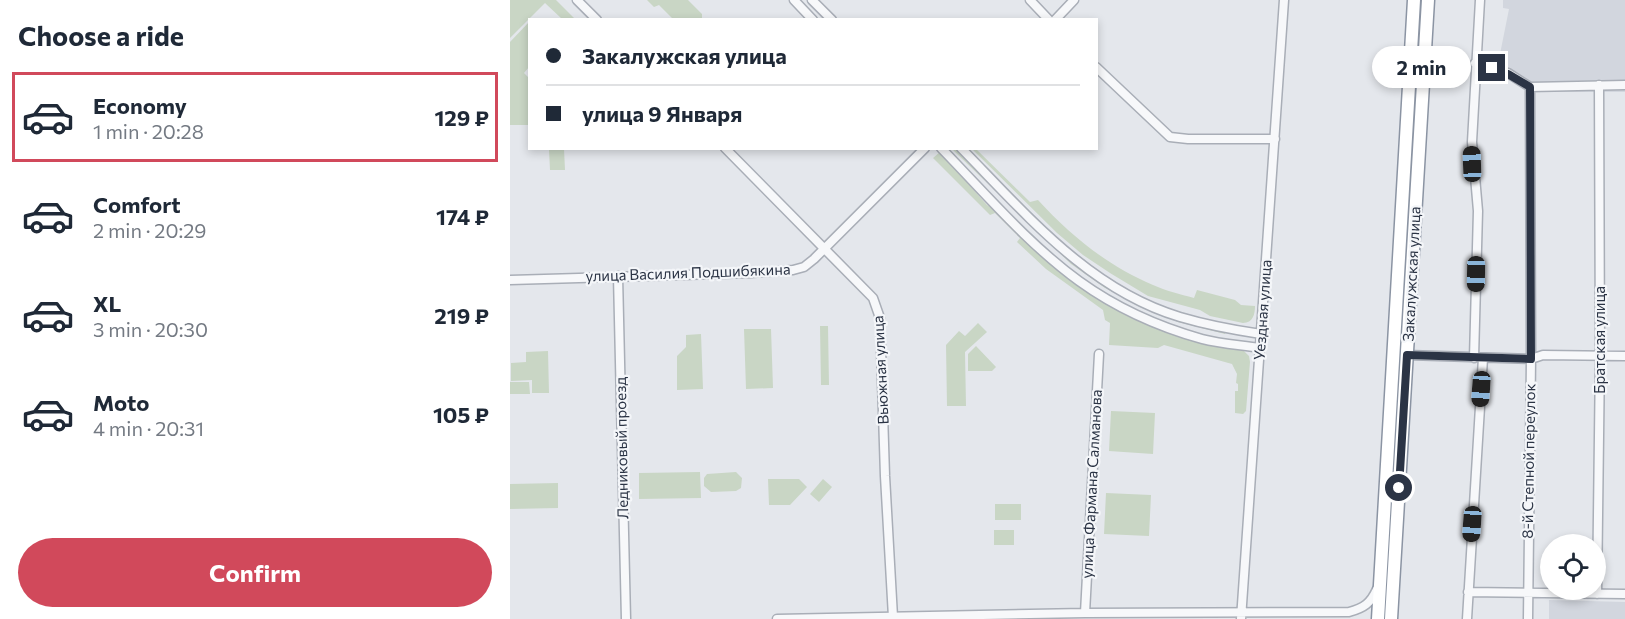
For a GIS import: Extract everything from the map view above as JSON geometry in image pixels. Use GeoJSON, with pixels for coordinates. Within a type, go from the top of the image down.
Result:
{"type":"FeatureCollection","features":[{"type":"Feature","properties":{"kind":"highway"},"geometry":{"type":"LineString","coordinates":[[1378,619],[1414,0]]}},
{"type":"Feature","properties":{"kind":"highway","name":"Закалужская улица"},"geometry":{"type":"LineString","coordinates":[[1391,619],[1428,0]]}},
{"type":"Feature","properties":{"kind":"street"},"geometry":{"type":"LineString","coordinates":[[577,0],[595,18]]}},
{"type":"Feature","properties":{"kind":"street"},"geometry":{"type":"LineString","coordinates":[[794,0],[811,18]]}},
{"type":"Feature","properties":{"kind":"street"},"geometry":{"type":"LineString","coordinates":[[1030,0],[1047,18]]}},
{"type":"Feature","properties":{"kind":"street"},"geometry":{"type":"LineString","coordinates":[[1057,18],[1074,0]]}},
{"type":"Feature","properties":{"kind":"street","name":"Уездная улица"},"geometry":{"type":"LineString","coordinates":[[1242,616],[1284,0]]}},
{"type":"Feature","properties":{"kind":"street"},"geometry":{"type":"LineString","coordinates":[[1467,619],[1479,358],[1478,211],[1472,142],[1480,0]]}},
{"type":"Feature","properties":{"kind":"street"},"geometry":{"type":"LineString","coordinates":[[805,12],[803,3],[811,1],[830,18]]}},
{"type":"Feature","properties":{"kind":"street"},"geometry":{"type":"LineString","coordinates":[[1476,63],[1508,74],[1530,87],[1625,85]]}},
{"type":"Feature","properties":{"kind":"street"},"geometry":{"type":"LineString","coordinates":[[1098,69],[1170,137],[1275,139]]}},
{"type":"Feature","properties":{"kind":"street","name":"Братская улица"},"geometry":{"type":"LineString","coordinates":[[1598,534],[1599,85]]}},
{"type":"Feature","properties":{"kind":"street","name":"8-й Степной переулок"},"geometry":{"type":"LineString","coordinates":[[1528,619],[1531,359],[1530,87]]}},
{"type":"Feature","properties":{"kind":"street","name":"Вьюжная улица"},"geometry":{"type":"LineString","coordinates":[[727,150],[873,298],[880,318],[885,476],[893,617]]}},
{"type":"Feature","properties":{"kind":"street","name":"улица Василия Подшибякина"},"geometry":{"type":"LineString","coordinates":[[510,280],[793,270],[804,267],[923,150]]}},
{"type":"Feature","properties":{"kind":"street"},"geometry":{"type":"LineString","coordinates":[[943,150],[1047,254],[1104,298],[1159,324],[1203,339],[1260,348]]}},
{"type":"Feature","properties":{"kind":"street"},"geometry":{"type":"LineString","coordinates":[[963,150],[1052,239],[1075,260],[1106,282],[1179,317],[1261,334]]}},
{"type":"Feature","properties":{"kind":"street","name":"Ледниковый проезд"},"geometry":{"type":"LineString","coordinates":[[618,276],[626,619]]}},
{"type":"Feature","properties":{"kind":"street","name":"улица Фармана Салманова"},"geometry":{"type":"LineString","coordinates":[[1088,616],[1099,354]]}},
{"type":"Feature","properties":{"kind":"street"},"geometry":{"type":"LineString","coordinates":[[1407,355],[1531,359],[1543,355],[1625,356]]}},
{"type":"Feature","properties":{"kind":"street"},"geometry":{"type":"LineString","coordinates":[[777,619],[1038,614],[1088,616],[1105,613],[1242,616],[1349,612],[1367,605],[1373,598],[1381,580]]}},
{"type":"Feature","properties":{"kind":"street"},"geometry":{"type":"LineString","coordinates":[[1468,592],[1540,592]]}},
{"type":"Feature","properties":{"kind":"street"},"geometry":{"type":"LineString","coordinates":[[1606,594],[1625,594]]}},
{"type":"Feature","properties":{"kind":"street"},"geometry":{"type":"LineString","coordinates":[[1038,614],[1051,619]]}},
{"type":"Feature","properties":{"kind":"shaded area"},"geometry":{"type":"Polygon","coordinates":[[[1503,0],[1625,0],[1625,92],[1531,92],[1498,64],[1509,9],[1503,8],[1503,0]]]}},
{"type":"Feature","properties":{"kind":"shaded area"},"geometry":{"type":"Polygon","coordinates":[[[1549,600],[1625,602],[1625,619],[1549,619],[1549,600]]]}},
{"type":"Feature","properties":{"kind":"green space"},"geometry":{"type":"Polygon","coordinates":[[[510,0],[556,0],[574,18],[561,18],[545,3],[510,38],[510,0]]]}},
{"type":"Feature","properties":{"kind":"green space"},"geometry":{"type":"Polygon","coordinates":[[[647,0],[688,0],[702,14],[702,18],[672,18],[659,5],[654,7],[647,0]]]}},
{"type":"Feature","properties":{"kind":"green space"},"geometry":{"type":"Polygon","coordinates":[[[528,23],[528,68],[524,73],[528,77],[528,125],[510,125],[510,42],[528,23]]]}},
{"type":"Feature","properties":{"kind":"green space"},"geometry":{"type":"Polygon","coordinates":[[[549,150],[564,150],[565,170],[550,170],[549,150]]]}},
{"type":"Feature","properties":{"kind":"green space"},"geometry":{"type":"Polygon","coordinates":[[[953,150],[957,150],[1073,262],[1107,284],[1226,331],[1225,334],[1178,322],[1138,305],[1105,288],[1071,264],[953,150]]]}},
{"type":"Feature","properties":{"kind":"green space"},"geometry":{"type":"Polygon","coordinates":[[[973,150],[977,150],[1030,202],[1038,200],[1077,238],[1121,269],[1178,294],[1194,298],[1197,290],[1235,300],[1241,305],[1255,306],[1253,318],[1243,323],[1210,316],[1200,310],[1148,296],[1083,255],[1057,233],[973,150]]]}},
{"type":"Feature","properties":{"kind":"green space"},"geometry":{"type":"Polygon","coordinates":[[[940,152],[987,205],[999,212],[1032,245],[1141,318],[1243,350],[1249,356],[1250,362],[1246,411],[1243,414],[1235,413],[1235,391],[1238,391],[1238,384],[1236,383],[1237,374],[1232,364],[1164,345],[1158,348],[1109,345],[1110,323],[1105,320],[1103,310],[1046,269],[1017,242],[1020,238],[995,213],[990,215],[933,158],[940,152]]]}},
{"type":"Feature","properties":{"kind":"green space"},"geometry":{"type":"Polygon","coordinates":[[[978,323],[987,332],[965,352],[966,406],[947,406],[946,345],[959,331],[965,336],[978,323]]]}},
{"type":"Feature","properties":{"kind":"green space"},"geometry":{"type":"Polygon","coordinates":[[[820,326],[828,326],[829,385],[821,385],[820,326]]]}},
{"type":"Feature","properties":{"kind":"green space"},"geometry":{"type":"Polygon","coordinates":[[[744,329],[771,329],[773,388],[746,389],[744,329]]]}},
{"type":"Feature","properties":{"kind":"green space"},"geometry":{"type":"Polygon","coordinates":[[[701,334],[703,389],[677,390],[677,356],[686,347],[686,335],[701,334]]]}},
{"type":"Feature","properties":{"kind":"green space"},"geometry":{"type":"Polygon","coordinates":[[[976,346],[996,367],[992,371],[968,371],[968,354],[976,346]]]}},
{"type":"Feature","properties":{"kind":"green space"},"geometry":{"type":"Polygon","coordinates":[[[548,351],[549,393],[532,393],[532,380],[511,381],[511,363],[526,362],[526,352],[548,351]]]}},
{"type":"Feature","properties":{"kind":"green space"},"geometry":{"type":"Polygon","coordinates":[[[510,382],[529,382],[530,394],[510,394],[510,382]]]}},
{"type":"Feature","properties":{"kind":"green space"},"geometry":{"type":"Polygon","coordinates":[[[1111,411],[1155,413],[1153,454],[1109,451],[1111,411]]]}},
{"type":"Feature","properties":{"kind":"green space"},"geometry":{"type":"Polygon","coordinates":[[[700,472],[701,498],[639,499],[639,473],[700,472]]]}},
{"type":"Feature","properties":{"kind":"green space"},"geometry":{"type":"Polygon","coordinates":[[[736,472],[742,478],[741,488],[736,491],[711,492],[704,486],[704,478],[707,474],[736,472]]]}},
{"type":"Feature","properties":{"kind":"green space"},"geometry":{"type":"Polygon","coordinates":[[[768,479],[799,479],[807,487],[790,505],[769,505],[768,479]]]}},
{"type":"Feature","properties":{"kind":"green space"},"geometry":{"type":"Polygon","coordinates":[[[823,479],[832,487],[819,502],[810,494],[823,479]]]}},
{"type":"Feature","properties":{"kind":"green space"},"geometry":{"type":"Polygon","coordinates":[[[558,483],[558,508],[510,509],[510,484],[558,483]]]}},
{"type":"Feature","properties":{"kind":"green space"},"geometry":{"type":"Polygon","coordinates":[[[1106,493],[1151,495],[1149,536],[1104,534],[1106,493]]]}},
{"type":"Feature","properties":{"kind":"green space"},"geometry":{"type":"Polygon","coordinates":[[[995,504],[1021,504],[1021,520],[995,520],[995,504]]]}},
{"type":"Feature","properties":{"kind":"green space"},"geometry":{"type":"Polygon","coordinates":[[[994,530],[1014,530],[1014,545],[994,545],[994,530]]]}},
{"type":"Feature","properties":{"kind":"route"},"geometry":{"type":"LineString","coordinates":[[1399,488],[1407,355],[1531,359],[1530,87],[1492,68]]}}]}
